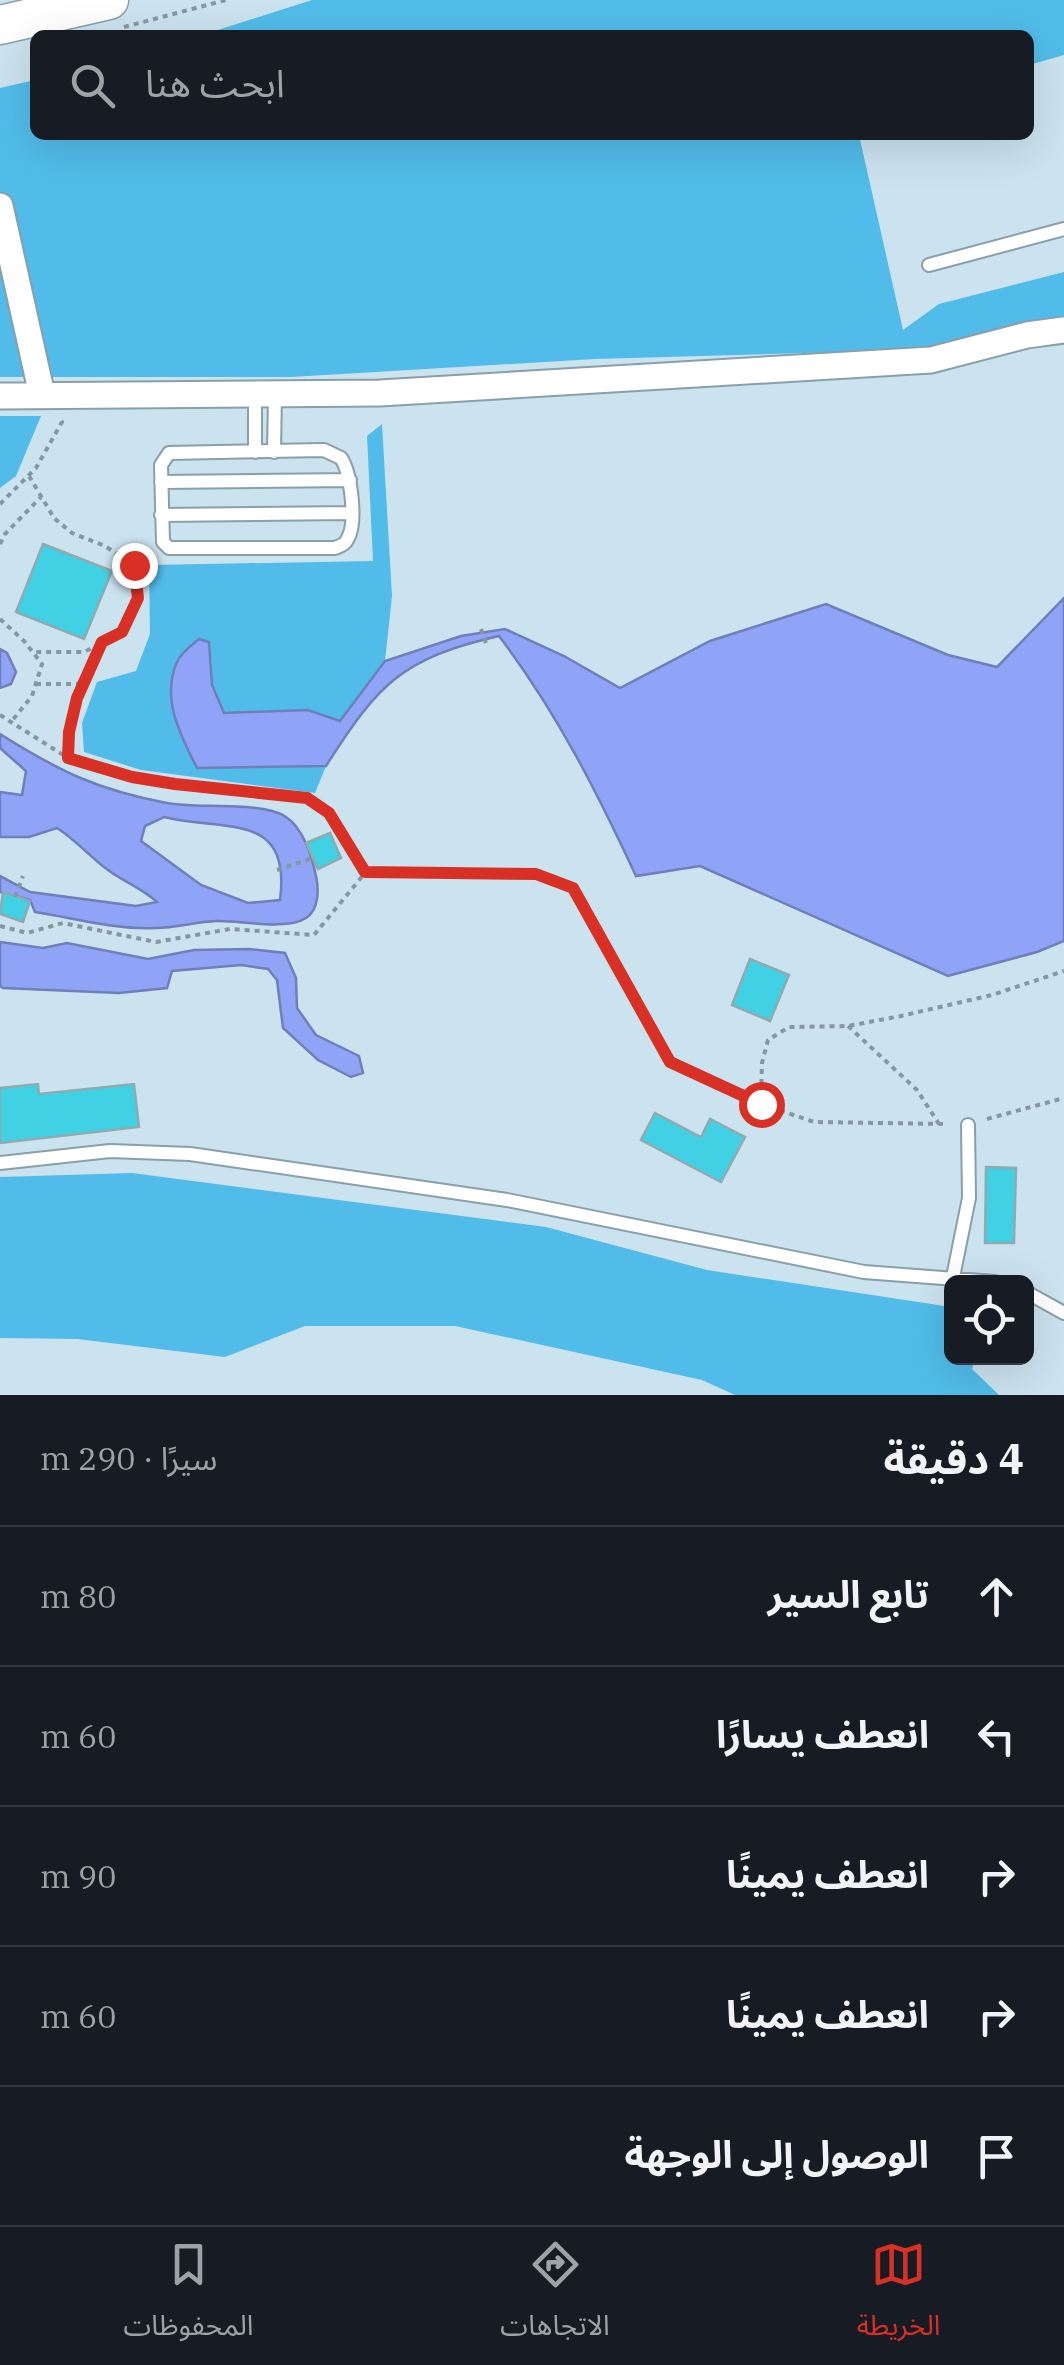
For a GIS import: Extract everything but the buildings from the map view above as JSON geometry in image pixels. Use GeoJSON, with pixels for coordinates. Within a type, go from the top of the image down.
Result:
{"type":"FeatureCollection","features":[{"type":"Feature","properties":{"kind":"main road"},"geometry":{"type":"LineString","coordinates":[[0,25],[114,14]]}},
{"type":"Feature","properties":{"kind":"street"},"geometry":{"type":"LineString","coordinates":[[0,206],[42,396]]}},
{"type":"Feature","properties":{"kind":"street"},"geometry":{"type":"LineString","coordinates":[[0,396],[380,393],[931,360],[1027,335],[1064,330]]}},
{"type":"Feature","properties":{"kind":"lane"},"geometry":{"type":"LineString","coordinates":[[929,265],[1064,229]]}},
{"type":"Feature","properties":{"kind":"lane"},"geometry":{"type":"LineString","coordinates":[[255,452],[265,395]]}},
{"type":"Feature","properties":{"kind":"lane"},"geometry":{"type":"LineString","coordinates":[[265,395],[274,452]]}},
{"type":"Feature","properties":{"kind":"lane"},"geometry":{"type":"LineString","coordinates":[[255,452],[330,452],[341,458],[350,480],[347,540],[335,548],[170,548],[161,536],[162,464],[169,454],[255,452]]}},
{"type":"Feature","properties":{"kind":"lane"},"geometry":{"type":"LineString","coordinates":[[161,482],[350,480]]}},
{"type":"Feature","properties":{"kind":"lane"},"geometry":{"type":"LineString","coordinates":[[161,515],[351,513]]}},
{"type":"Feature","properties":{"kind":"lane"},"geometry":{"type":"LineString","coordinates":[[952,1275],[968,1198],[968,1124]]}},
{"type":"Feature","properties":{"kind":"lane"},"geometry":{"type":"LineString","coordinates":[[0,1163],[110,1151],[190,1154],[507,1200],[864,1272],[944,1277]]}},
{"type":"Feature","properties":{"kind":"lane"},"geometry":{"type":"LineString","coordinates":[[1034,1296],[1064,1313]]}},
{"type":"Feature","properties":{"kind":"path"},"geometry":{"type":"LineString","coordinates":[[114,14],[226,0]]}},
{"type":"Feature","properties":{"kind":"path"},"geometry":{"type":"LineString","coordinates":[[0,504],[28,476],[62,422],[42,396]]}},
{"type":"Feature","properties":{"kind":"path"},"geometry":{"type":"LineString","coordinates":[[28,476],[54,518],[72,533],[105,546],[134,565],[138,598],[122,632],[84,652],[33,652]]}},
{"type":"Feature","properties":{"kind":"path"},"geometry":{"type":"LineString","coordinates":[[0,544],[4,534],[41,497]]}},
{"type":"Feature","properties":{"kind":"path"},"geometry":{"type":"LineString","coordinates":[[0,618],[42,664],[32,696],[11,722]]}},
{"type":"Feature","properties":{"kind":"path"},"geometry":{"type":"LineString","coordinates":[[481,630],[486,643]]}},
{"type":"Feature","properties":{"kind":"path"},"geometry":{"type":"LineString","coordinates":[[68,758],[69,732],[83,684],[102,642]]}},
{"type":"Feature","properties":{"kind":"path"},"geometry":{"type":"LineString","coordinates":[[36,684],[83,684]]}},
{"type":"Feature","properties":{"kind":"path"},"geometry":{"type":"LineString","coordinates":[[0,714],[68,758],[132,777],[307,798],[329,813],[365,872]]}},
{"type":"Feature","properties":{"kind":"path"},"geometry":{"type":"LineString","coordinates":[[277,870],[313,858]]}},
{"type":"Feature","properties":{"kind":"path"},"geometry":{"type":"LineString","coordinates":[[0,926],[27,933],[63,923],[156,942],[230,929],[314,935],[365,872]]}},
{"type":"Feature","properties":{"kind":"path"},"geometry":{"type":"LineString","coordinates":[[365,872],[536,874],[573,888],[670,1062],[761,1104],[814,1122],[968,1124],[1064,1098]]}},
{"type":"Feature","properties":{"kind":"path"},"geometry":{"type":"LineString","coordinates":[[15,897],[22,876]]}},
{"type":"Feature","properties":{"kind":"path"},"geometry":{"type":"LineString","coordinates":[[761,1104],[762,1064],[768,1040],[789,1027],[848,1026],[992,995],[1064,970]]}},
{"type":"Feature","properties":{"kind":"path"},"geometry":{"type":"LineString","coordinates":[[848,1026],[917,1090],[939,1124]]}},
{"type":"Feature","properties":{"kind":"shaded area"},"geometry":{"type":"Polygon","coordinates":[[[312,0],[1064,0],[1064,55],[1034,64],[1034,30],[218,30],[312,0]]]}},
{"type":"Feature","properties":{"kind":"shaded area"},"geometry":{"type":"Polygon","coordinates":[[[30,81],[30,140],[860,140],[903,330],[939,304],[1064,272],[1064,320],[946,349],[595,359],[291,377],[0,377],[0,88],[30,81]]]}},
{"type":"Feature","properties":{"kind":"shaded area"},"geometry":{"type":"Polygon","coordinates":[[[0,416],[41,416],[16,476],[0,488],[0,416]]]}},
{"type":"Feature","properties":{"kind":"shaded area"},"geometry":{"type":"Polygon","coordinates":[[[382,424],[392,596],[385,661],[340,721],[308,710],[224,713],[212,685],[212,658],[197,767],[326,766],[315,793],[141,770],[84,752],[82,723],[97,682],[136,671],[150,634],[149,565],[373,561],[367,436],[382,424]]]}},
{"type":"Feature","properties":{"kind":"shaded area"},"geometry":{"type":"Polygon","coordinates":[[[1064,598],[1064,941],[948,976],[700,866],[636,876],[574,753],[499,636],[438,654],[396,679],[361,714],[326,766],[197,768],[172,703],[177,662],[199,639],[209,642],[212,685],[224,713],[308,710],[340,721],[385,661],[461,636],[505,629],[620,688],[710,641],[826,604],[948,655],[997,667],[1064,598]]]}},
{"type":"Feature","properties":{"kind":"shaded area"},"geometry":{"type":"Polygon","coordinates":[[[0,649],[7,653],[16,672],[11,684],[0,688],[0,649]]]}},
{"type":"Feature","properties":{"kind":"shaded area"},"geometry":{"type":"Polygon","coordinates":[[[0,734],[79,778],[142,798],[180,805],[262,809],[286,817],[302,835],[312,860],[318,887],[313,910],[306,918],[287,924],[216,921],[140,928],[35,912],[30,900],[0,892],[0,876],[30,892],[136,906],[157,902],[108,870],[57,828],[29,837],[0,837],[0,792],[22,795],[26,771],[0,748],[0,734]],[[164,817],[145,826],[141,841],[201,885],[248,903],[280,900],[281,871],[275,851],[264,838],[249,830],[164,817]]]}},
{"type":"Feature","properties":{"kind":"shaded area"},"geometry":{"type":"Polygon","coordinates":[[[0,942],[43,948],[67,943],[148,959],[194,950],[285,953],[296,978],[297,1008],[316,1035],[359,1056],[363,1073],[351,1077],[318,1060],[283,1028],[277,980],[268,969],[241,965],[172,971],[167,988],[119,993],[3,988],[0,942]]]}},
{"type":"Feature","properties":{"kind":"shaded area"},"geometry":{"type":"Polygon","coordinates":[[[132,1173],[546,1227],[707,1270],[944,1306],[944,1365],[973,1365],[972,1369],[999,1395],[735,1395],[702,1380],[455,1326],[305,1326],[225,1357],[77,1339],[0,1338],[0,1177],[132,1173]]]}},
{"type":"Feature","properties":{"kind":"route"},"geometry":{"type":"LineString","coordinates":[[134,565],[138,598],[122,632],[102,642],[77,698],[68,758],[132,777],[307,798],[329,813],[365,872],[536,874],[573,888],[670,1062],[761,1104]]}}]}
